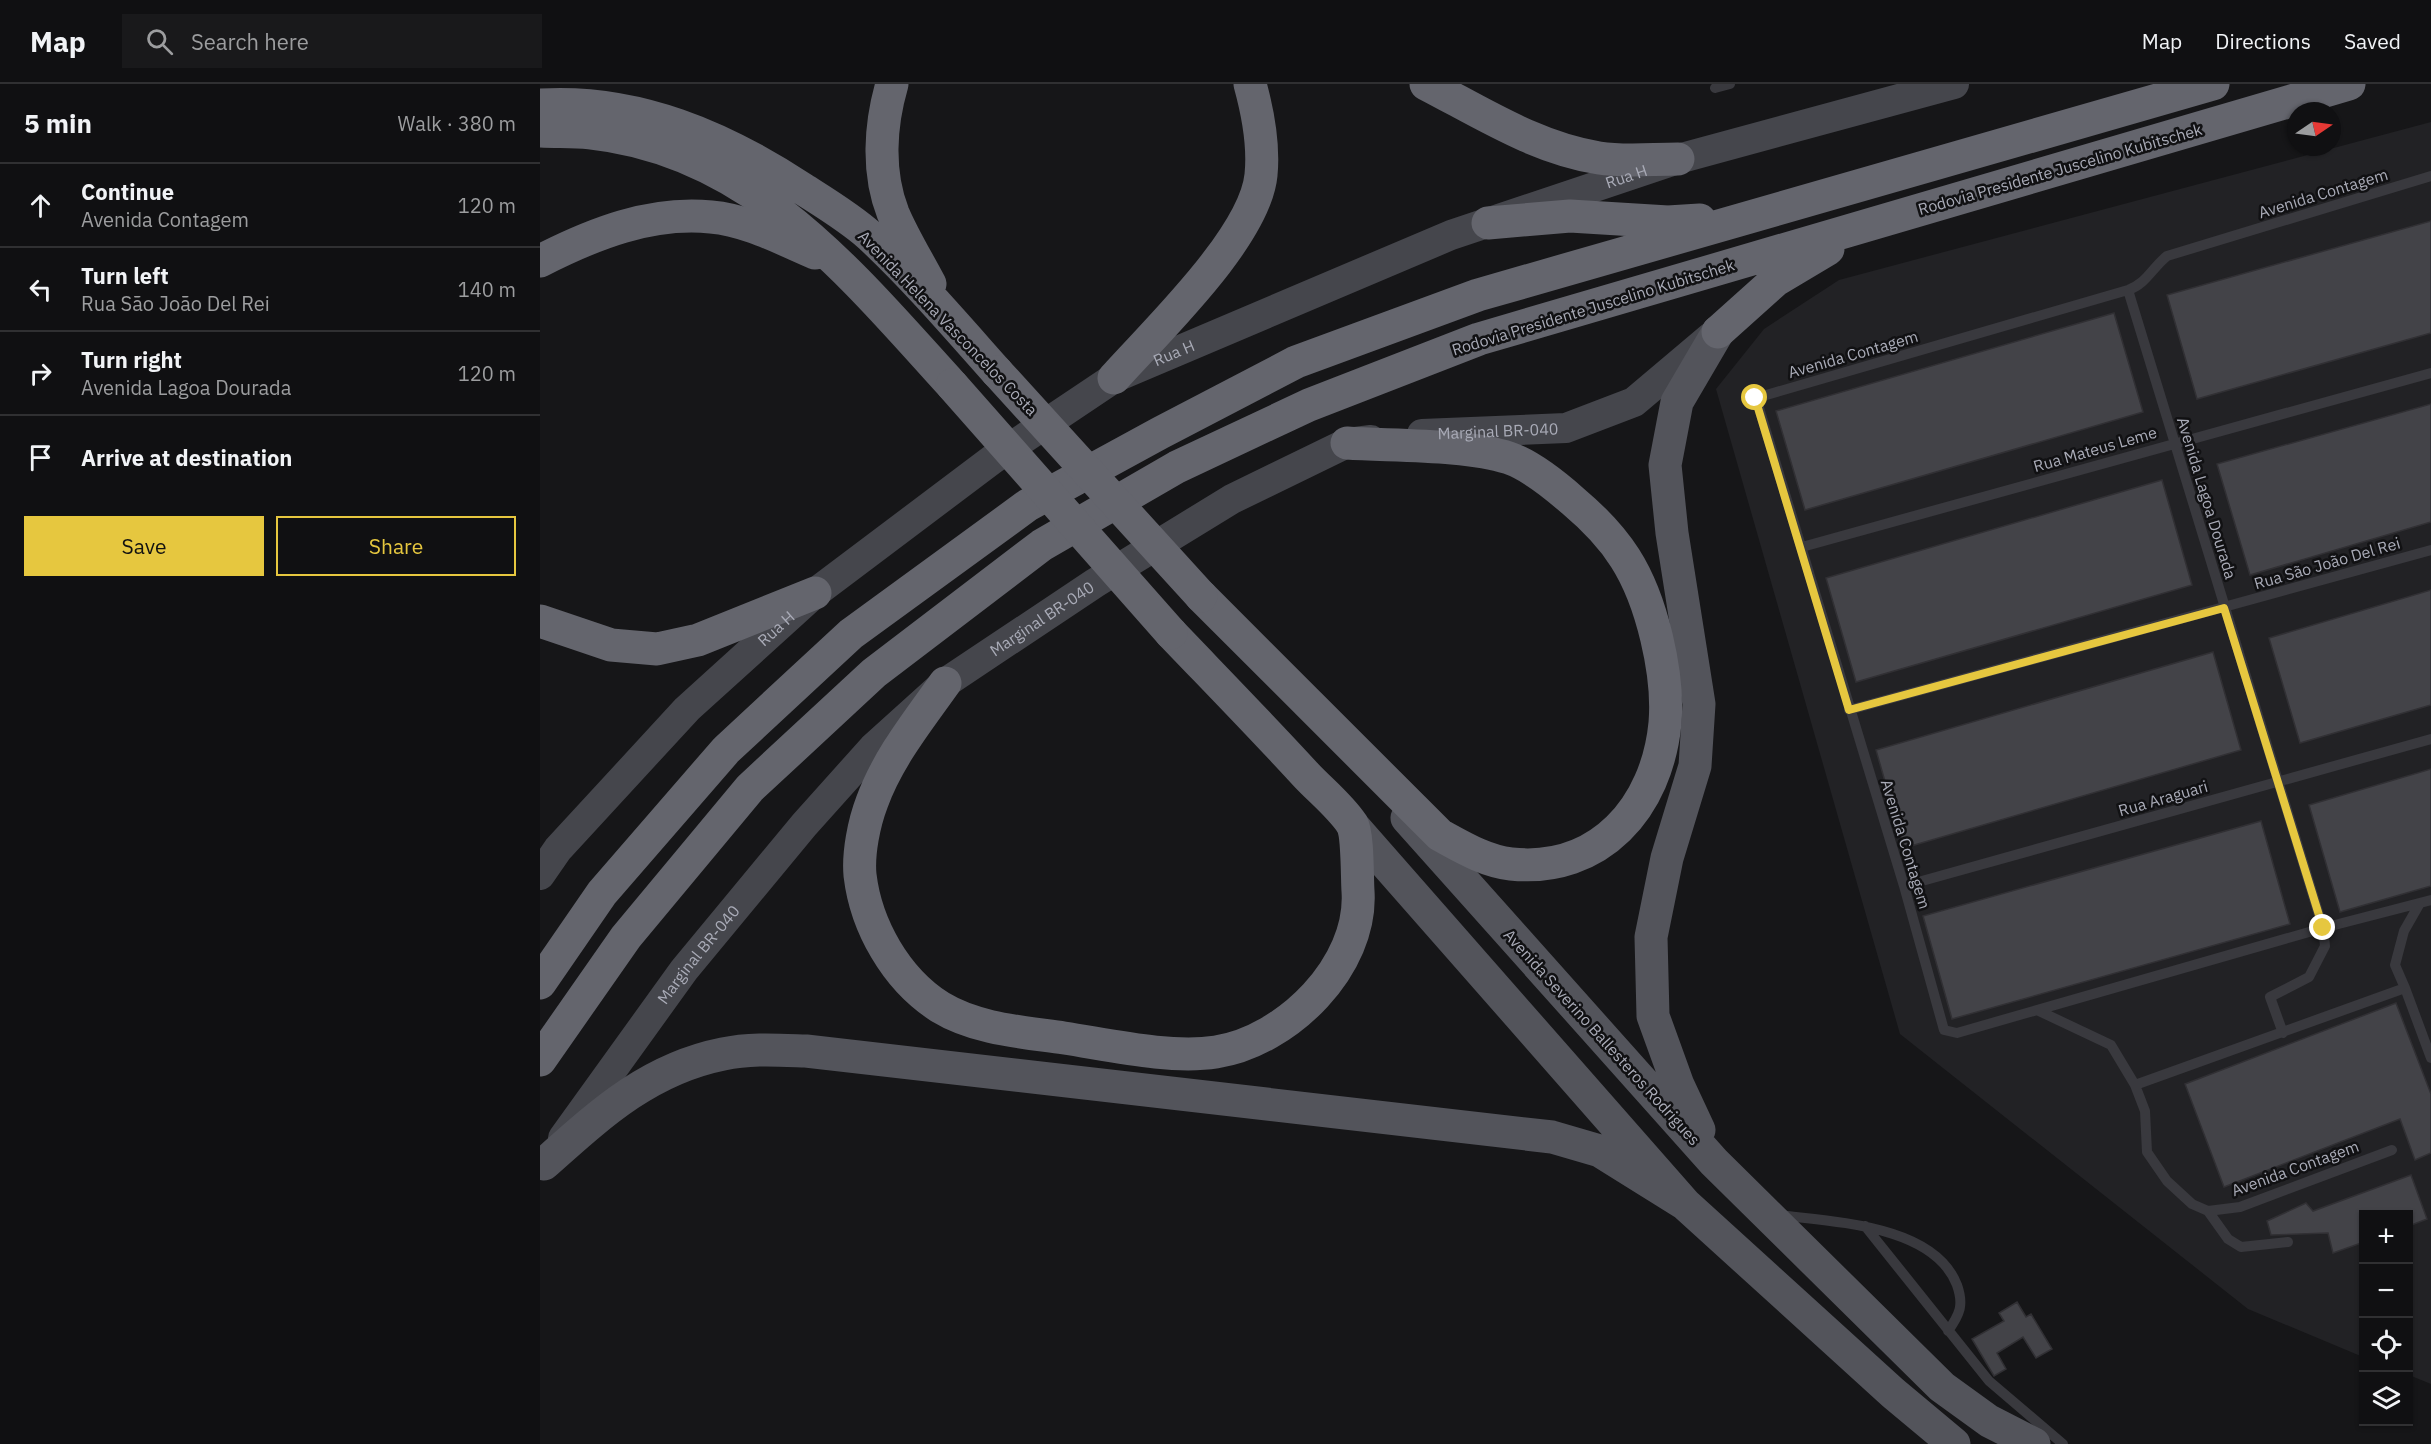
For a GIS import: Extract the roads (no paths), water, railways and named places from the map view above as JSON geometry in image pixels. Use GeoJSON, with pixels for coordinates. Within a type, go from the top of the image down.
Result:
{"type":"FeatureCollection","features":[{"type":"Feature","properties":{"kind":"highway"},"geometry":{"type":"LineString","coordinates":[[892,84],[885,109],[882,165],[884,177],[893,212],[947,316]]}},
{"type":"Feature","properties":{"kind":"highway"},"geometry":{"type":"LineString","coordinates":[[1114,378],[1242,229],[1254,204],[1261,176],[1261,137],[1250,84]]}},
{"type":"Feature","properties":{"kind":"highway"},"geometry":{"type":"LineString","coordinates":[[1426,84],[1530,139],[1556,148],[1601,158],[1678,159]]}},
{"type":"Feature","properties":{"kind":"highway"},"geometry":{"type":"LineString","coordinates":[[540,983],[602,893],[726,750],[851,634],[1028,505],[1296,363],[1479,295],[2213,84]]}},
{"type":"Feature","properties":{"kind":"highway","name":"Rodovia Presidente Juscelino Kubitschek"},"geometry":{"type":"LineString","coordinates":[[540,1060],[626,937],[750,788],[874,673],[1042,545],[1187,462],[1309,405],[1479,339],[2349,84]]}},
{"type":"Feature","properties":{"kind":"highway","name":"Avenida Helena Vasconcelos Costa"},"geometry":{"type":"LineString","coordinates":[[540,105],[564,104],[614,108],[677,123],[760,160],[869,235],[947,316],[1201,596]]}},
{"type":"Feature","properties":{"kind":"highway"},"geometry":{"type":"LineString","coordinates":[[540,132],[590,133],[647,144],[709,167],[754,192],[794,222],[843,265],[1171,633],[1353,826],[1358,899],[1355,925],[1346,954],[1326,986],[1283,1024],[1246,1043],[1215,1052],[1136,1049],[998,1029],[941,1007],[922,993],[895,965],[881,941],[867,908],[860,873],[863,837],[871,803],[896,752],[945,683]]}},
{"type":"Feature","properties":{"kind":"highway"},"geometry":{"type":"LineString","coordinates":[[1488,223],[1570,216],[1668,222],[1753,217]]}},
{"type":"Feature","properties":{"kind":"highway"},"geometry":{"type":"LineString","coordinates":[[540,261],[587,237],[627,224],[711,217],[754,227],[843,265]]}},
{"type":"Feature","properties":{"kind":"highway"},"geometry":{"type":"LineString","coordinates":[[1718,332],[1776,280],[1869,226]]}},
{"type":"Feature","properties":{"kind":"highway"},"geometry":{"type":"LineString","coordinates":[[1278,674],[1440,835],[1472,853],[1510,864],[1546,864],[1574,857],[1599,846],[1624,823],[1644,798],[1658,759],[1665,722],[1664,681],[1645,599],[1625,558],[1593,518],[1558,487],[1510,459],[1459,449],[1347,443]]}},
{"type":"Feature","properties":{"kind":"highway"},"geometry":{"type":"LineString","coordinates":[[540,621],[611,645],[657,649],[698,640],[815,594]]}},
{"type":"Feature","properties":{"kind":"highway","name":"Avenida Severino Ballesteros Rodrigues"},"geometry":{"type":"LineString","coordinates":[[1201,596],[1278,674]]}},
{"type":"Feature","properties":{"kind":"main road","name":"Rua H"},"geometry":{"type":"LineString","coordinates":[[540,875],[558,849],[687,709],[815,594],[993,459],[1114,378],[1429,244],[1488,223],[1678,159],[1954,84]]}},
{"type":"Feature","properties":{"kind":"main road","name":"Marginal BR-040"},"geometry":{"type":"LineString","coordinates":[[542,1167],[684,970],[789,843],[873,748],[945,683],[1095,584],[1232,500],[1347,443],[1408,435],[1566,428],[1634,402],[1718,332]]}},
{"type":"Feature","properties":{"kind":"main road"},"geometry":{"type":"LineString","coordinates":[[1714,1162],[1678,1085],[1653,1016],[1651,937],[1667,858],[1695,766],[1699,704],[1672,533],[1665,465],[1677,402],[1718,332]]}},
{"type":"Feature","properties":{"kind":"main road","name":"Avenida Severino Ballesteros Rodrigues"},"geometry":{"type":"LineString","coordinates":[[1278,674],[1714,1162],[1942,1387],[1989,1421],[2034,1444]]}},
{"type":"Feature","properties":{"kind":"main road"},"geometry":{"type":"LineString","coordinates":[[1353,826],[1685,1204],[1893,1393],[1954,1444]]}},
{"type":"Feature","properties":{"kind":"main road"},"geometry":{"type":"LineString","coordinates":[[542,1167],[607,1107],[652,1078],[722,1054],[751,1050],[806,1050],[1552,1137],[1600,1151],[1685,1204]]}},
{"type":"Feature","properties":{"kind":"lane"},"geometry":{"type":"LineString","coordinates":[[1715,88],[1730,84]]}},
{"type":"Feature","properties":{"kind":"lane","name":"Avenida Contagem"},"geometry":{"type":"LineString","coordinates":[[2426,902],[2323,928],[1957,1033],[1944,1030],[1904,886],[1755,398],[2128,290],[2142,285],[2152,267],[2167,256],[2431,176]]}},
{"type":"Feature","properties":{"kind":"lane","name":"Avenida Lagoa Dourada"},"geometry":{"type":"LineString","coordinates":[[2128,290],[2323,928],[2325,946],[2309,977],[2270,997],[2283,1033]]}},
{"type":"Feature","properties":{"kind":"lane","name":"Rua Mateus Leme"},"geometry":{"type":"LineString","coordinates":[[1802,547],[2431,372]]}},
{"type":"Feature","properties":{"kind":"lane","name":"Rua São João Del Rei"},"geometry":{"type":"LineString","coordinates":[[1849,710],[2431,550]]}},
{"type":"Feature","properties":{"kind":"lane","name":"Rua Araguari"},"geometry":{"type":"LineString","coordinates":[[1904,886],[2431,739]]}},
{"type":"Feature","properties":{"kind":"lane","name":"Avenida Contagem"},"geometry":{"type":"LineString","coordinates":[[2426,902],[2404,931],[2396,965],[2431,1058]]}},
{"type":"Feature","properties":{"kind":"lane"},"geometry":{"type":"LineString","coordinates":[[2135,1085],[2405,988]]}},
{"type":"Feature","properties":{"kind":"lane"},"geometry":{"type":"LineString","coordinates":[[2039,1011],[2111,1045],[2135,1085],[2145,1111],[2147,1152],[2167,1181],[2192,1204],[2208,1210],[2228,1239],[2241,1247],[2288,1242]]}},
{"type":"Feature","properties":{"kind":"lane","name":"Avenida Contagem"},"geometry":{"type":"LineString","coordinates":[[2208,1210],[2240,1207],[2392,1150]]}},
{"type":"Feature","properties":{"kind":"lane"},"geometry":{"type":"LineString","coordinates":[[1765,1213],[1865,1226],[1916,1243],[1934,1252],[1947,1266],[1962,1300],[1959,1316],[1948,1331]]}},
{"type":"Feature","properties":{"kind":"lane"},"geometry":{"type":"LineString","coordinates":[[1865,1226],[1989,1381],[2062,1444]]}}]}
